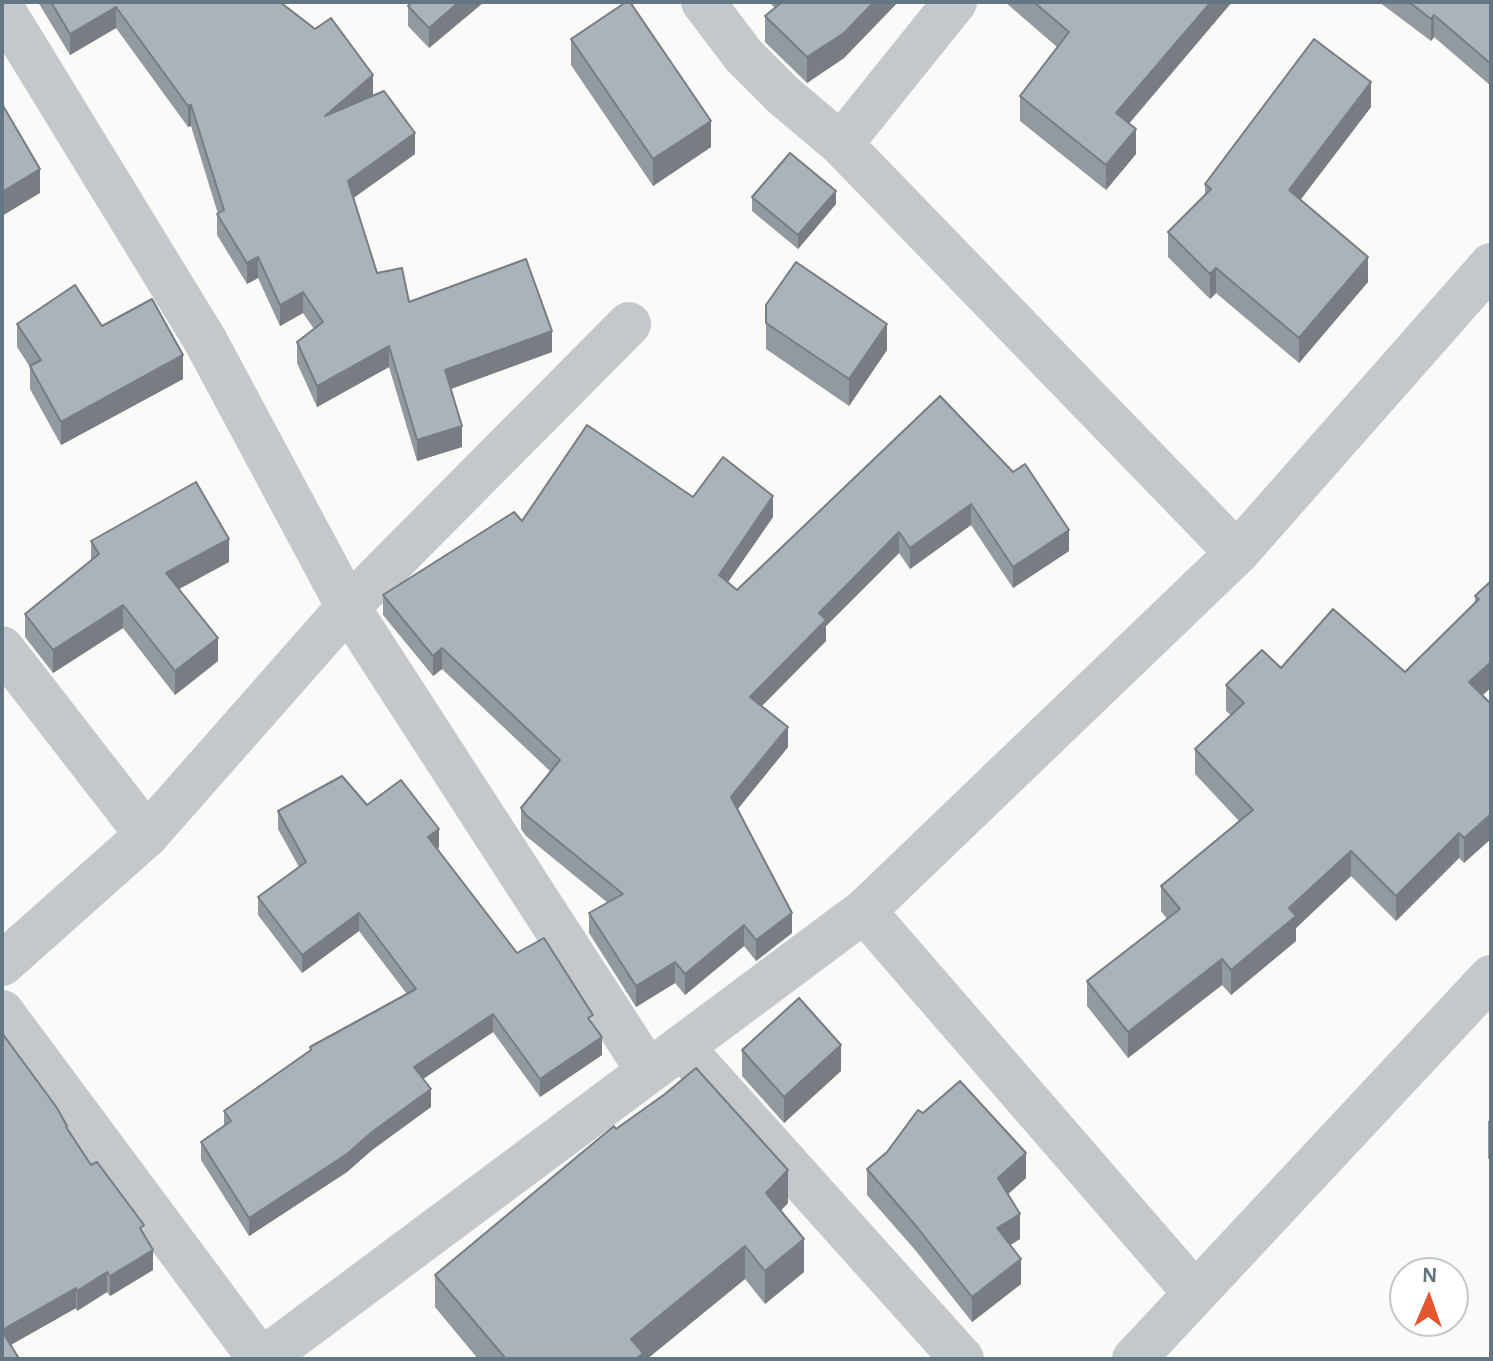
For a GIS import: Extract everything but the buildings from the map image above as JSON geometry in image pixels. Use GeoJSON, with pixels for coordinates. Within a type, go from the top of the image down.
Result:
{"type":"FeatureCollection","features":[{"type":"Feature","properties":{"kind":"street"},"geometry":{"type":"LineString","coordinates":[[703,2],[744,56],[783,95],[841,144],[1237,553]]}},
{"type":"Feature","properties":{"kind":"street"},"geometry":{"type":"LineString","coordinates":[[841,144],[955,2]]}},
{"type":"Feature","properties":{"kind":"street"},"geometry":{"type":"LineString","coordinates":[[2,8],[205,340],[348,607],[665,1059],[962,1359]]}},
{"type":"Feature","properties":{"kind":"street"},"geometry":{"type":"LineString","coordinates":[[2,1012],[262,1359],[864,911],[1237,553],[1491,265]]}},
{"type":"Feature","properties":{"kind":"street"},"geometry":{"type":"LineString","coordinates":[[2,964],[147,835],[348,607],[629,324]]}},
{"type":"Feature","properties":{"kind":"street"},"geometry":{"type":"LineString","coordinates":[[2,648],[147,835]]}},
{"type":"Feature","properties":{"kind":"street"},"geometry":{"type":"LineString","coordinates":[[864,911],[1195,1293]]}},
{"type":"Feature","properties":{"kind":"street"},"geometry":{"type":"LineString","coordinates":[[1134,1359],[1491,977]]}}]}
